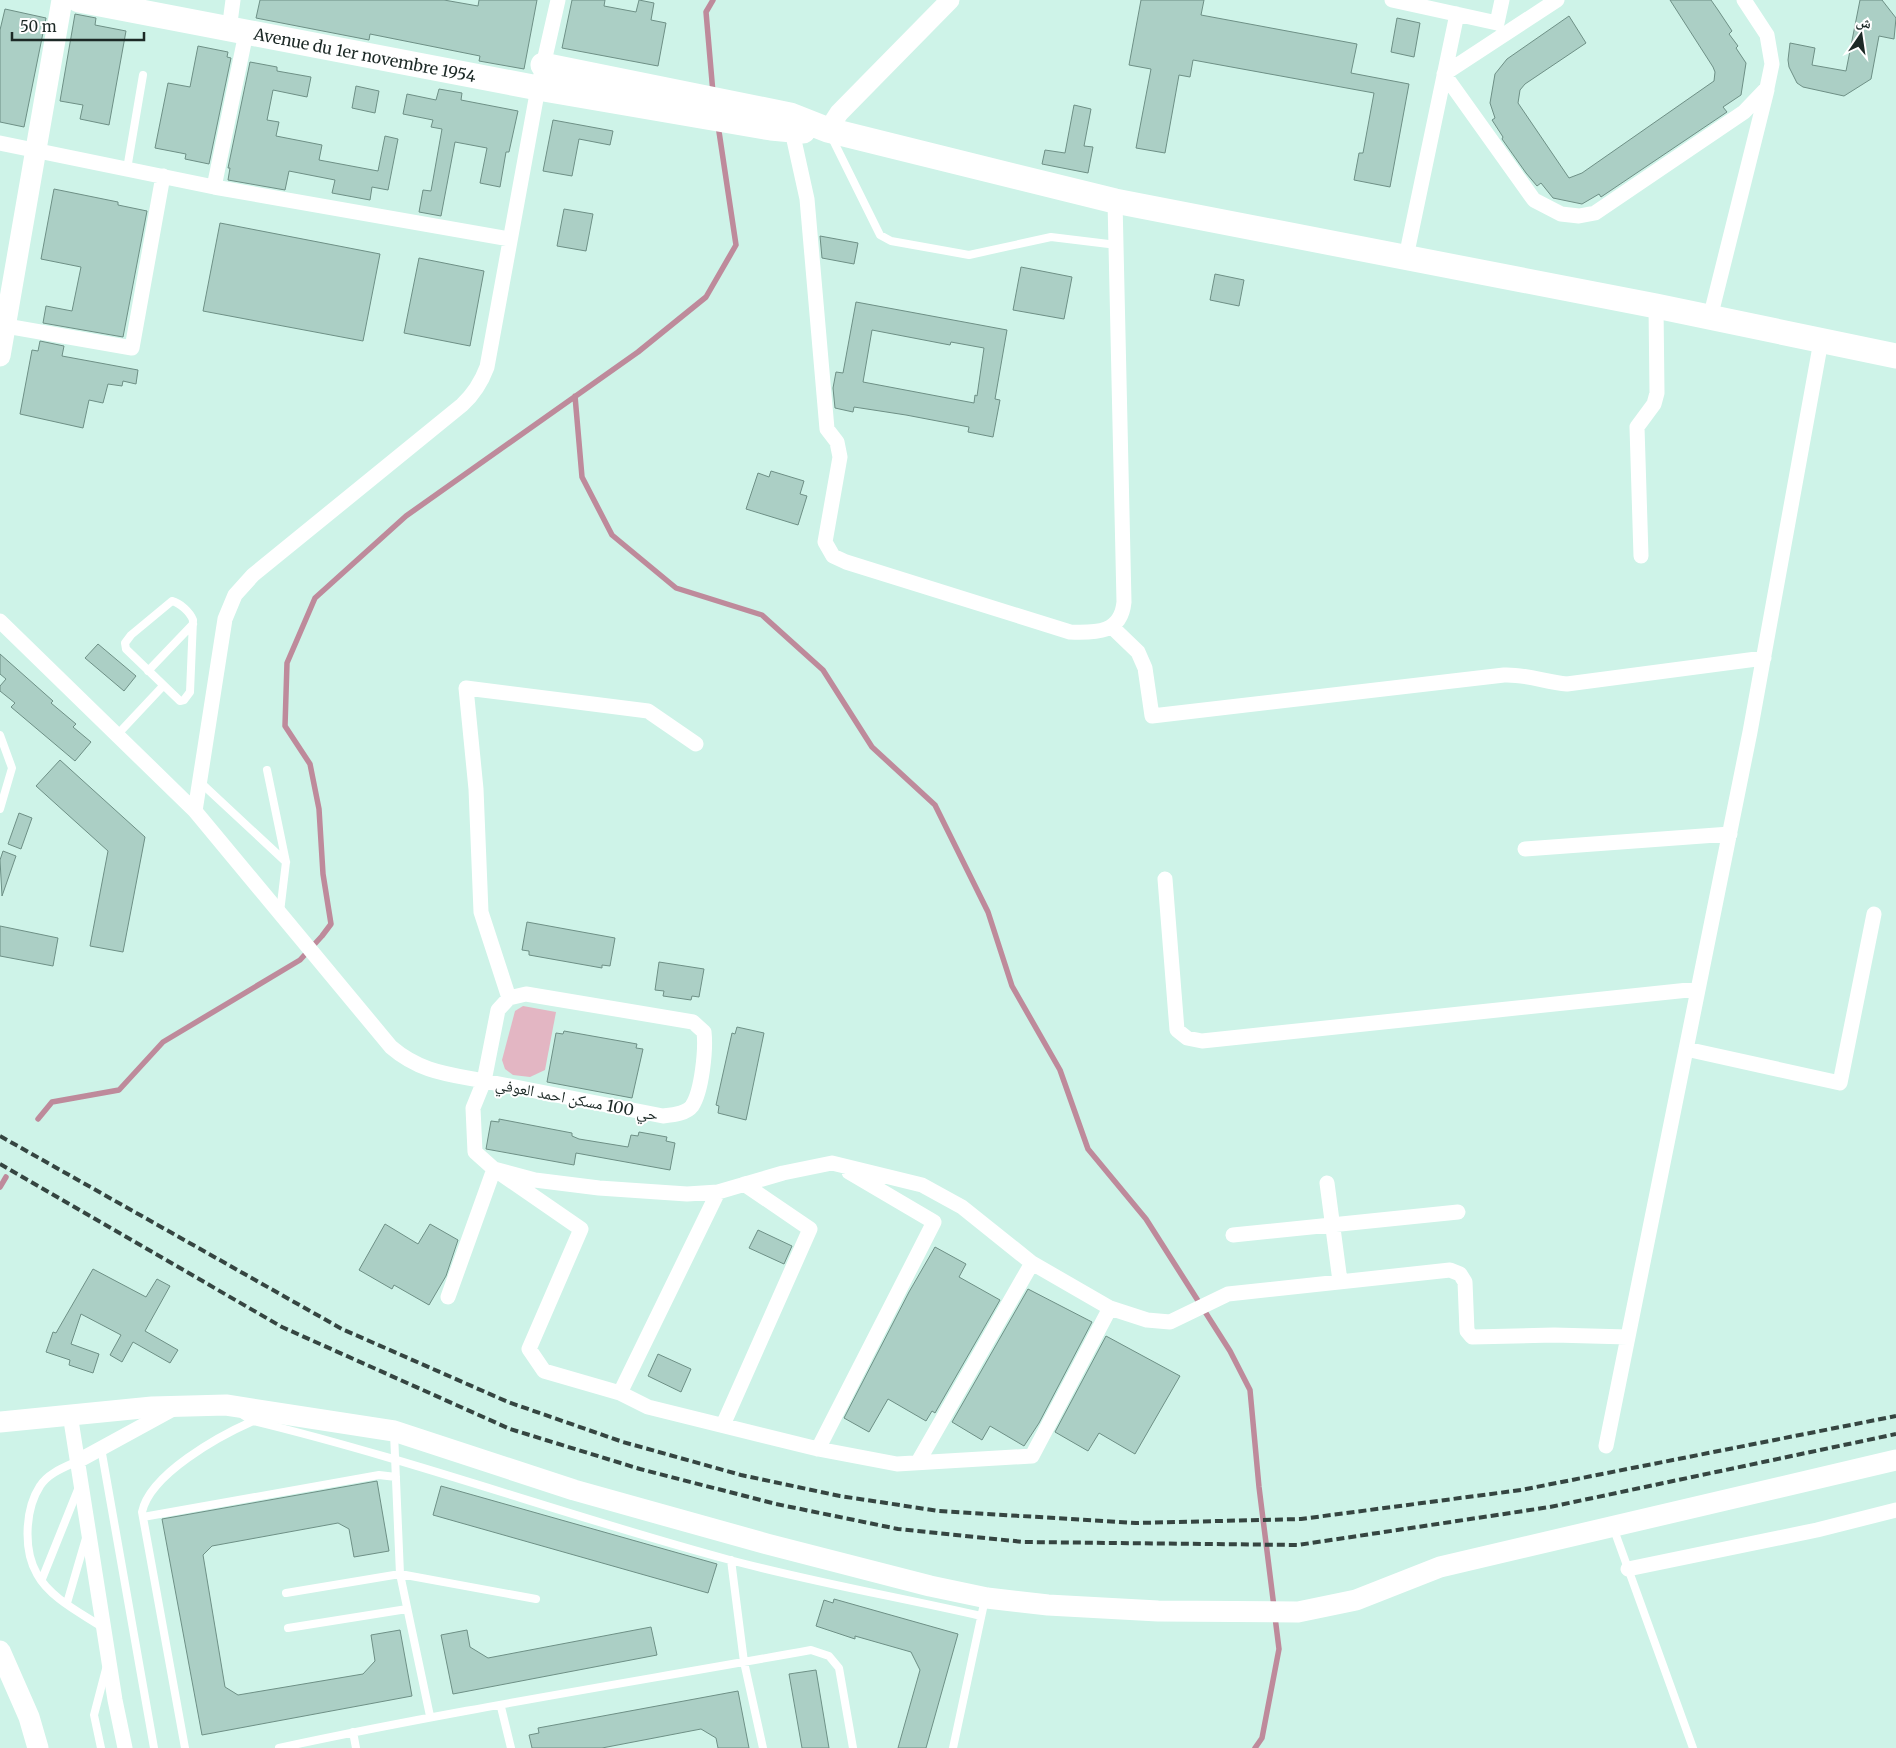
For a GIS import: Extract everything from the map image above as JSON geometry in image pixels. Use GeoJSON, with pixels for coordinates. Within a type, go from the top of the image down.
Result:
{"type":"FeatureCollection","features":[{"type":"Feature","properties":{"kind":"main road"},"geometry":{"type":"LineString","coordinates":[[2,340],[62,0]]}},
{"type":"Feature","properties":{"kind":"main road","name":"Avenue du 1er novembre 1954"},"geometry":{"type":"LineString","coordinates":[[99,2],[238,31],[541,76],[755,116]]}},
{"type":"Feature","properties":{"kind":"main road"},"geometry":{"type":"LineString","coordinates":[[755,116],[790,115],[828,130],[1115,200],[1656,306],[1896,356]]}},
{"type":"Feature","properties":{"kind":"main road"},"geometry":{"type":"LineString","coordinates":[[755,116],[792,131],[828,130]]}},
{"type":"Feature","properties":{"kind":"main road"},"geometry":{"type":"LineString","coordinates":[[0,1422],[152,1407],[175,1408],[226,1405],[394,1431],[583,1493],[767,1544],[930,1586],[983,1607],[1048,1605],[1158,1611],[1298,1612],[1356,1600],[1440,1567],[1896,1460]]}},
{"type":"Feature","properties":{"kind":"main road"},"geometry":{"type":"LineString","coordinates":[[0,1651],[29,1717],[38,1748]]}},
{"type":"Feature","properties":{"kind":"street"},"geometry":{"type":"LineString","coordinates":[[214,187],[238,31],[234,0]]}},
{"type":"Feature","properties":{"kind":"street"},"geometry":{"type":"LineString","coordinates":[[195,810],[225,619],[235,595],[252,575],[471,397],[487,367],[541,76],[558,0]]}},
{"type":"Feature","properties":{"kind":"street"},"geometry":{"type":"LineString","coordinates":[[828,130],[839,113],[950,0]]}},
{"type":"Feature","properties":{"kind":"street"},"geometry":{"type":"LineString","coordinates":[[1392,0],[1415,2],[1497,23],[1502,0]]}},
{"type":"Feature","properties":{"kind":"street"},"geometry":{"type":"LineString","coordinates":[[1444,74],[1557,0]]}},
{"type":"Feature","properties":{"kind":"street"},"geometry":{"type":"LineString","coordinates":[[1710,318],[1768,88],[1772,64],[1767,35],[1744,0]]}},
{"type":"Feature","properties":{"kind":"street"},"geometry":{"type":"LineString","coordinates":[[1406,257],[1456,14]]}},
{"type":"Feature","properties":{"kind":"street"},"geometry":{"type":"LineString","coordinates":[[1444,74],[1534,200],[1561,214],[1579,216],[1595,213],[1736,118],[1768,88]]}},
{"type":"Feature","properties":{"kind":"street"},"geometry":{"type":"LineString","coordinates":[[792,131],[807,199],[827,429],[837,442],[840,457],[825,542],[833,556],[846,562],[1070,632],[1092,633],[1112,627],[1123,615],[1115,200]]}},
{"type":"Feature","properties":{"kind":"street"},"geometry":{"type":"LineString","coordinates":[[0,143],[214,187],[510,238]]}},
{"type":"Feature","properties":{"kind":"street"},"geometry":{"type":"LineString","coordinates":[[2,340],[132,348],[163,176]]}},
{"type":"Feature","properties":{"kind":"street"},"geometry":{"type":"LineString","coordinates":[[1641,556],[1637,427],[1654,404],[1657,394],[1656,306]]}},
{"type":"Feature","properties":{"kind":"street"},"geometry":{"type":"LineString","coordinates":[[1606,1446],[1730,834],[1821,341]]}},
{"type":"Feature","properties":{"kind":"street"},"geometry":{"type":"LineString","coordinates":[[0,621],[195,810],[391,1047],[405,1060],[434,1071],[484,1081],[473,1108],[475,1152],[494,1169],[581,1229],[529,1350],[544,1371],[620,1393],[648,1407],[818,1449],[897,1464],[1032,1456],[1110,1308]]}},
{"type":"Feature","properties":{"kind":"street"},"geometry":{"type":"LineString","coordinates":[[1112,627],[1138,652],[1145,668],[1152,716],[1504,675],[1520,674],[1552,683],[1567,684],[1764,658]]}},
{"type":"Feature","properties":{"kind":"street"},"geometry":{"type":"LineString","coordinates":[[509,998],[481,912],[476,790],[466,688],[648,711],[696,744]]}},
{"type":"Feature","properties":{"kind":"street"},"geometry":{"type":"LineString","coordinates":[[1525,849],[1730,834]]}},
{"type":"Feature","properties":{"kind":"street"},"geometry":{"type":"LineString","coordinates":[[1165,879],[1177,1030],[1187,1038],[1202,1041],[1698,989]]}},
{"type":"Feature","properties":{"kind":"street"},"geometry":{"type":"LineString","coordinates":[[1686,1049],[1840,1083],[1874,914]]}},
{"type":"Feature","properties":{"kind":"street","name":"حي 100 مسكن احمد العوفي"},"geometry":{"type":"LineString","coordinates":[[526,994],[693,1022],[704,1032],[706,1045],[698,1092],[692,1107],[679,1114],[663,1116],[484,1081],[498,1010],[509,998],[526,994]]}},
{"type":"Feature","properties":{"kind":"street"},"geometry":{"type":"LineString","coordinates":[[494,1169],[535,1180],[599,1188],[687,1194],[718,1192],[783,1172],[832,1162],[922,1185],[962,1207],[1032,1263],[1110,1308],[1147,1320],[1170,1322],[1228,1294],[1450,1270],[1460,1274],[1465,1282],[1467,1331],[1472,1337],[1554,1335],[1628,1337]]}},
{"type":"Feature","properties":{"kind":"street"},"geometry":{"type":"LineString","coordinates":[[818,1449],[934,1222],[832,1162]]}},
{"type":"Feature","properties":{"kind":"street"},"geometry":{"type":"LineString","coordinates":[[448,1297],[494,1169]]}},
{"type":"Feature","properties":{"kind":"street"},"geometry":{"type":"LineString","coordinates":[[1327,1183],[1340,1281]]}},
{"type":"Feature","properties":{"kind":"street"},"geometry":{"type":"LineString","coordinates":[[723,1425],[810,1229],[744,1184]]}},
{"type":"Feature","properties":{"kind":"street"},"geometry":{"type":"LineString","coordinates":[[620,1393],[718,1192]]}},
{"type":"Feature","properties":{"kind":"street"},"geometry":{"type":"LineString","coordinates":[[1233,1235],[1458,1212]]}},
{"type":"Feature","properties":{"kind":"street"},"geometry":{"type":"LineString","coordinates":[[918,1462],[1032,1263]]}},
{"type":"Feature","properties":{"kind":"street"},"geometry":{"type":"LineString","coordinates":[[78,1461],[175,1408]]}},
{"type":"Feature","properties":{"kind":"street"},"geometry":{"type":"LineString","coordinates":[[70,1414],[108,1657],[125,1748]]}},
{"type":"Feature","properties":{"kind":"street"},"geometry":{"type":"LineString","coordinates":[[1628,1569],[1817,1530],[1896,1510]]}},
{"type":"Feature","properties":{"kind":"lane"},"geometry":{"type":"LineString","coordinates":[[127,169],[143,75]]}},
{"type":"Feature","properties":{"kind":"lane"},"geometry":{"type":"LineString","coordinates":[[828,130],[880,235],[891,241],[969,255],[1050,237],[1117,245]]}},
{"type":"Feature","properties":{"kind":"lane"},"geometry":{"type":"LineString","coordinates":[[172,601],[176,602],[191,615],[193,624],[190,692],[184,700],[180,701],[148,671],[126,649],[127,639],[172,601]]}},
{"type":"Feature","properties":{"kind":"lane"},"geometry":{"type":"LineString","coordinates":[[148,671],[193,624]]}},
{"type":"Feature","properties":{"kind":"lane"},"geometry":{"type":"LineString","coordinates":[[117,735],[164,686]]}},
{"type":"Feature","properties":{"kind":"lane"},"geometry":{"type":"LineString","coordinates":[[0,735],[12,768],[0,809]]}},
{"type":"Feature","properties":{"kind":"lane"},"geometry":{"type":"LineString","coordinates":[[267,770],[286,862],[280,912]]}},
{"type":"Feature","properties":{"kind":"lane"},"geometry":{"type":"LineString","coordinates":[[200,782],[286,862]]}},
{"type":"Feature","properties":{"kind":"lane"},"geometry":{"type":"LineString","coordinates":[[226,1405],[253,1421],[355,1447],[395,1461],[731,1560],[983,1607],[953,1748]]}},
{"type":"Feature","properties":{"kind":"lane"},"geometry":{"type":"LineString","coordinates":[[185,1748],[143,1517],[145,1501],[152,1489],[210,1443],[253,1421]]}},
{"type":"Feature","properties":{"kind":"lane"},"geometry":{"type":"LineString","coordinates":[[394,1431],[400,1574],[430,1716]]}},
{"type":"Feature","properties":{"kind":"lane"},"geometry":{"type":"LineString","coordinates":[[101,1448],[154,1748]]}},
{"type":"Feature","properties":{"kind":"lane"},"geometry":{"type":"LineString","coordinates":[[78,1461],[52,1473],[40,1486],[28,1516],[26,1537],[37,1574],[56,1595],[104,1629]]}},
{"type":"Feature","properties":{"kind":"lane"},"geometry":{"type":"LineString","coordinates":[[143,1517],[379,1475],[396,1476]]}},
{"type":"Feature","properties":{"kind":"lane"},"geometry":{"type":"LineString","coordinates":[[42,1579],[81,1481]]}},
{"type":"Feature","properties":{"kind":"lane"},"geometry":{"type":"LineString","coordinates":[[1613,1527],[1692,1748]]}},
{"type":"Feature","properties":{"kind":"lane"},"geometry":{"type":"LineString","coordinates":[[67,1603],[89,1529]]}},
{"type":"Feature","properties":{"kind":"lane"},"geometry":{"type":"LineString","coordinates":[[731,1560],[744,1662],[763,1748]]}},
{"type":"Feature","properties":{"kind":"lane"},"geometry":{"type":"LineString","coordinates":[[286,1593],[400,1574],[536,1599]]}},
{"type":"Feature","properties":{"kind":"lane"},"geometry":{"type":"LineString","coordinates":[[288,1628],[407,1609]]}},
{"type":"Feature","properties":{"kind":"lane"},"geometry":{"type":"LineString","coordinates":[[279,1748],[430,1716],[500,1706],[811,1650],[829,1656],[839,1668],[852,1748]]}},
{"type":"Feature","properties":{"kind":"lane"},"geometry":{"type":"LineString","coordinates":[[101,1748],[94,1715],[108,1657]]}},
{"type":"Feature","properties":{"kind":"lane"},"geometry":{"type":"LineString","coordinates":[[500,1706],[511,1748]]}},
{"type":"Feature","properties":{"kind":"lane"},"geometry":{"type":"LineString","coordinates":[[353,1732],[356,1748]]}},
{"type":"Feature","properties":{"kind":"shaded area"},"geometry":{"type":"Polygon","coordinates":[[[523,1006],[556,1012],[545,1070],[530,1077],[513,1075],[505,1069],[502,1060],[515,1011],[523,1006]]]}},
{"type":"Feature","properties":{"kind":"building"},"geometry":{"type":"Polygon","coordinates":[[[260,0],[444,0],[478,6],[479,0],[537,0],[524,69],[479,61],[480,56],[370,34],[369,40],[256,18],[260,0]]]}},
{"type":"Feature","properties":{"kind":"building"},"geometry":{"type":"Polygon","coordinates":[[[572,0],[605,0],[604,6],[636,12],[639,0],[654,3],[651,20],[666,23],[658,66],[562,48],[572,0]]]}},
{"type":"Feature","properties":{"kind":"building"},"geometry":{"type":"Polygon","coordinates":[[[1141,0],[1204,0],[1201,15],[1357,44],[1351,73],[1409,84],[1390,187],[1354,180],[1359,153],[1363,153],[1374,93],[1193,60],[1190,77],[1179,75],[1165,153],[1136,148],[1151,69],[1129,65],[1141,0]]]}},
{"type":"Feature","properties":{"kind":"building"},"geometry":{"type":"Polygon","coordinates":[[[1670,0],[1711,0],[1732,31],[1729,34],[1738,46],[1736,48],[1746,63],[1741,95],[1723,107],[1727,112],[1601,197],[1599,194],[1582,204],[1553,198],[1541,183],[1537,186],[1526,173],[1502,139],[1503,137],[1492,120],[1495,118],[1490,103],[1495,74],[1507,59],[1569,16],[1586,43],[1525,84],[1520,90],[1518,103],[1569,178],[1582,173],[1714,81],[1715,72],[1713,67],[1670,0]]]}},
{"type":"Feature","properties":{"kind":"building"},"geometry":{"type":"Polygon","coordinates":[[[1860,0],[1882,0],[1896,18],[1894,39],[1879,36],[1871,79],[1844,96],[1803,87],[1797,83],[1789,67],[1790,43],[1815,48],[1812,65],[1846,71],[1860,0]]]}},
{"type":"Feature","properties":{"kind":"building"},"geometry":{"type":"Polygon","coordinates":[[[5,9],[46,18],[24,127],[0,122],[0,30],[5,9]]]}},
{"type":"Feature","properties":{"kind":"building"},"geometry":{"type":"Polygon","coordinates":[[[75,14],[96,18],[95,25],[126,31],[109,125],[80,119],[83,105],[60,101],[75,14]]]}},
{"type":"Feature","properties":{"kind":"building"},"geometry":{"type":"Polygon","coordinates":[[[1397,18],[1420,23],[1414,57],[1391,52],[1397,18]]]}},
{"type":"Feature","properties":{"kind":"building"},"geometry":{"type":"Polygon","coordinates":[[[198,46],[228,52],[227,57],[231,58],[209,164],[185,159],[186,154],[155,148],[168,83],[190,87],[198,46]]]}},
{"type":"Feature","properties":{"kind":"building"},"geometry":{"type":"Polygon","coordinates":[[[250,62],[277,67],[277,71],[311,77],[307,97],[273,90],[267,120],[279,122],[276,136],[322,145],[319,160],[378,171],[385,136],[398,139],[388,190],[372,187],[370,200],[332,193],[335,180],[289,171],[285,190],[228,180],[230,168],[228,168],[250,62]]]}},
{"type":"Feature","properties":{"kind":"building"},"geometry":{"type":"Polygon","coordinates":[[[356,86],[379,91],[375,113],[352,108],[356,86]]]}},
{"type":"Feature","properties":{"kind":"building"},"geometry":{"type":"Polygon","coordinates":[[[439,89],[462,93],[461,100],[518,111],[509,152],[506,152],[500,187],[480,183],[487,148],[455,142],[441,216],[419,212],[423,190],[431,191],[442,129],[431,127],[433,120],[403,114],[407,94],[436,100],[439,89]]]}},
{"type":"Feature","properties":{"kind":"building"},"geometry":{"type":"Polygon","coordinates":[[[1074,105],[1091,109],[1084,146],[1093,147],[1088,173],[1042,164],[1045,150],[1065,153],[1074,105]]]}},
{"type":"Feature","properties":{"kind":"building"},"geometry":{"type":"Polygon","coordinates":[[[553,120],[613,131],[610,145],[579,139],[572,176],[543,171],[553,120]]]}},
{"type":"Feature","properties":{"kind":"building"},"geometry":{"type":"Polygon","coordinates":[[[54,189],[118,202],[118,205],[147,211],[123,337],[43,323],[46,306],[72,311],[81,267],[41,259],[54,189]]]}},
{"type":"Feature","properties":{"kind":"building"},"geometry":{"type":"Polygon","coordinates":[[[564,209],[593,214],[586,251],[557,246],[564,209]]]}},
{"type":"Feature","properties":{"kind":"building"},"geometry":{"type":"Polygon","coordinates":[[[220,223],[380,254],[363,341],[203,311],[220,223]]]}},
{"type":"Feature","properties":{"kind":"building"},"geometry":{"type":"Polygon","coordinates":[[[820,236],[858,243],[854,264],[822,258],[820,236]]]}},
{"type":"Feature","properties":{"kind":"building"},"geometry":{"type":"Polygon","coordinates":[[[419,258],[484,271],[470,346],[404,333],[419,258]]]}},
{"type":"Feature","properties":{"kind":"building"},"geometry":{"type":"Polygon","coordinates":[[[1021,267],[1072,277],[1064,319],[1013,310],[1021,267]]]}},
{"type":"Feature","properties":{"kind":"building"},"geometry":{"type":"Polygon","coordinates":[[[1215,274],[1244,280],[1239,306],[1210,300],[1215,274]]]}},
{"type":"Feature","properties":{"kind":"building"},"geometry":{"type":"Polygon","coordinates":[[[856,302],[1007,330],[995,399],[1000,400],[993,437],[968,432],[969,427],[906,415],[854,407],[853,412],[835,408],[833,388],[836,372],[843,373],[856,302]],[[872,330],[863,382],[974,403],[975,395],[977,396],[984,348],[951,342],[950,345],[872,330]]]}},
{"type":"Feature","properties":{"kind":"building"},"geometry":{"type":"Polygon","coordinates":[[[40,341],[64,346],[62,356],[138,370],[136,384],[123,381],[122,386],[108,384],[103,403],[89,400],[83,428],[20,414],[32,350],[38,351],[40,341]]]}},
{"type":"Feature","properties":{"kind":"building"},"geometry":{"type":"Polygon","coordinates":[[[771,471],[804,481],[800,494],[807,496],[798,525],[746,509],[758,473],[769,477],[771,471]]]}},
{"type":"Feature","properties":{"kind":"building"},"geometry":{"type":"Polygon","coordinates":[[[98,644],[136,676],[124,691],[85,658],[98,644]]]}},
{"type":"Feature","properties":{"kind":"building"},"geometry":{"type":"Polygon","coordinates":[[[0,654],[53,701],[51,703],[76,724],[73,727],[91,742],[75,761],[11,707],[15,703],[0,691],[0,686],[6,679],[0,674],[0,654]]]}},
{"type":"Feature","properties":{"kind":"building"},"geometry":{"type":"Polygon","coordinates":[[[60,760],[145,837],[123,952],[90,946],[108,851],[36,786],[60,760]]]}},
{"type":"Feature","properties":{"kind":"building"},"geometry":{"type":"Polygon","coordinates":[[[19,813],[32,818],[21,849],[8,844],[19,813]]]}},
{"type":"Feature","properties":{"kind":"building"},"geometry":{"type":"Polygon","coordinates":[[[3,851],[16,856],[2,896],[0,860],[3,851]]]}},
{"type":"Feature","properties":{"kind":"building"},"geometry":{"type":"Polygon","coordinates":[[[527,922],[615,938],[610,966],[602,965],[602,968],[529,955],[529,951],[522,950],[527,922]]]}},
{"type":"Feature","properties":{"kind":"building"},"geometry":{"type":"Polygon","coordinates":[[[0,926],[58,938],[53,966],[0,956],[0,926]]]}},
{"type":"Feature","properties":{"kind":"building"},"geometry":{"type":"Polygon","coordinates":[[[659,962],[704,969],[699,997],[692,996],[691,1000],[663,996],[664,991],[655,990],[659,962]]]}},
{"type":"Feature","properties":{"kind":"building"},"geometry":{"type":"Polygon","coordinates":[[[737,1027],[764,1033],[746,1120],[718,1113],[719,1106],[716,1105],[732,1033],[735,1034],[737,1027]]]}},
{"type":"Feature","properties":{"kind":"building"},"geometry":{"type":"Polygon","coordinates":[[[564,1031],[637,1044],[636,1048],[643,1049],[632,1098],[547,1082],[556,1033],[563,1034],[564,1031]]]}},
{"type":"Feature","properties":{"kind":"building"},"geometry":{"type":"Polygon","coordinates":[[[499,1119],[572,1133],[572,1136],[579,1139],[628,1147],[631,1135],[638,1136],[639,1132],[667,1137],[666,1141],[675,1143],[670,1170],[576,1153],[574,1165],[486,1149],[491,1121],[499,1122],[499,1119]]]}},
{"type":"Feature","properties":{"kind":"building"},"geometry":{"type":"Polygon","coordinates":[[[385,1224],[418,1244],[430,1224],[458,1240],[446,1276],[429,1305],[394,1285],[392,1289],[359,1270],[385,1224]]]}},
{"type":"Feature","properties":{"kind":"building"},"geometry":{"type":"Polygon","coordinates":[[[758,1230],[792,1246],[784,1264],[749,1248],[758,1230]]]}},
{"type":"Feature","properties":{"kind":"building"},"geometry":{"type":"Polygon","coordinates":[[[935,1247],[966,1264],[959,1277],[1000,1300],[935,1413],[932,1411],[926,1421],[888,1399],[869,1432],[844,1418],[909,1292],[935,1247]]]}},
{"type":"Feature","properties":{"kind":"building"},"geometry":{"type":"Polygon","coordinates":[[[93,1269],[146,1297],[157,1279],[170,1286],[145,1331],[178,1350],[170,1363],[133,1342],[122,1362],[110,1355],[121,1335],[81,1314],[71,1344],[99,1354],[93,1373],[69,1365],[70,1360],[46,1352],[53,1332],[56,1333],[93,1269]]]}},
{"type":"Feature","properties":{"kind":"building"},"geometry":{"type":"Polygon","coordinates":[[[1028,1289],[1092,1322],[1039,1423],[1024,1446],[990,1426],[982,1440],[952,1422],[1028,1289]]]}},
{"type":"Feature","properties":{"kind":"building"},"geometry":{"type":"Polygon","coordinates":[[[1106,1336],[1180,1376],[1135,1454],[1099,1433],[1088,1451],[1055,1432],[1106,1336]]]}},
{"type":"Feature","properties":{"kind":"building"},"geometry":{"type":"Polygon","coordinates":[[[658,1354],[691,1369],[681,1392],[648,1376],[658,1354]]]}},
{"type":"Feature","properties":{"kind":"building"},"geometry":{"type":"Polygon","coordinates":[[[377,1481],[389,1551],[354,1557],[349,1529],[338,1523],[212,1546],[203,1555],[225,1687],[238,1695],[363,1674],[375,1661],[371,1635],[400,1630],[412,1696],[202,1735],[162,1519],[377,1481]]]}},
{"type":"Feature","properties":{"kind":"building"},"geometry":{"type":"Polygon","coordinates":[[[441,1486],[717,1564],[708,1593],[433,1515],[441,1486]]]}},
{"type":"Feature","properties":{"kind":"building"},"geometry":{"type":"Polygon","coordinates":[[[834,1599],[958,1634],[926,1748],[898,1748],[920,1670],[911,1652],[855,1636],[855,1639],[816,1626],[824,1600],[833,1603],[834,1599]]]}},
{"type":"Feature","properties":{"kind":"building"},"geometry":{"type":"Polygon","coordinates":[[[651,1627],[657,1655],[453,1694],[441,1635],[467,1630],[470,1647],[488,1658],[651,1627]]]}},
{"type":"Feature","properties":{"kind":"building"},"geometry":{"type":"Polygon","coordinates":[[[816,1670],[829,1748],[802,1748],[789,1674],[816,1670]]]}},
{"type":"Feature","properties":{"kind":"building"},"geometry":{"type":"Polygon","coordinates":[[[738,1691],[749,1748],[718,1748],[716,1738],[701,1729],[602,1748],[532,1748],[529,1735],[539,1733],[538,1728],[738,1691]]]}},
{"type":"Feature","properties":{"kind":"waterway"},"geometry":{"type":"LineString","coordinates":[[713,0],[706,12],[713,93]]}},
{"type":"Feature","properties":{"kind":"waterway"},"geometry":{"type":"LineString","coordinates":[[38,1119],[52,1102],[119,1090],[163,1042],[300,960],[331,924],[323,874],[319,809],[310,764],[285,726],[287,663],[315,598],[406,516],[638,352],[706,297],[736,245],[718,125]]}},
{"type":"Feature","properties":{"kind":"waterway"},"geometry":{"type":"LineString","coordinates":[[575,396],[582,477],[612,535],[676,588],[762,615],[823,670],[872,747],[935,805],[988,912],[1012,986],[1060,1070],[1088,1149],[1146,1219],[1230,1351],[1250,1390],[1259,1487],[1274,1607]]}},
{"type":"Feature","properties":{"kind":"waterway"},"geometry":{"type":"LineString","coordinates":[[0,1187],[6,1177]]}},
{"type":"Feature","properties":{"kind":"waterway"},"geometry":{"type":"LineString","coordinates":[[1255,1748],[1262,1738],[1279,1649],[1275,1617]]}},
{"type":"Feature","properties":{"kind":"railway"},"geometry":{"type":"LineString","coordinates":[[0,1136],[342,1329],[508,1402],[623,1442],[741,1475],[840,1496],[939,1511],[1136,1523],[1301,1519],[1521,1490],[1896,1416]]}},
{"type":"Feature","properties":{"kind":"railway"},"geometry":{"type":"LineString","coordinates":[[0,1164],[282,1327],[510,1429],[640,1469],[776,1504],[898,1529],[1024,1542],[1298,1545],[1550,1507],[1896,1434]]}}]}
